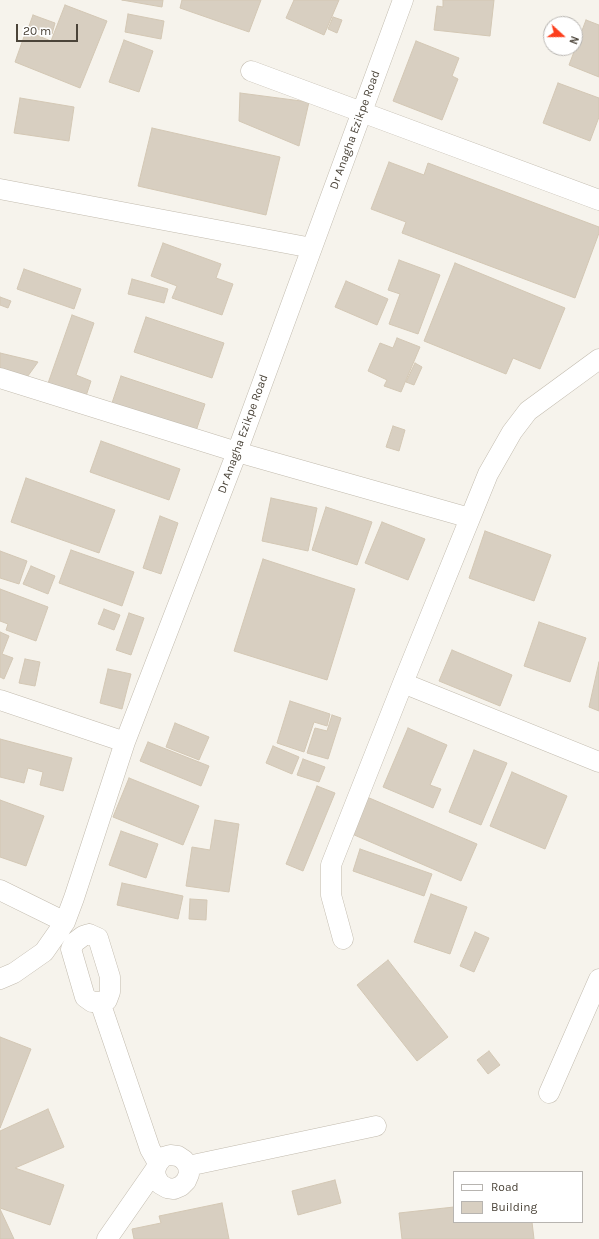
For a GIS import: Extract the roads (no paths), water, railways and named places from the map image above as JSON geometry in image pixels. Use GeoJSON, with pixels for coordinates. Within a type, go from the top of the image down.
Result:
{"type":"FeatureCollection","features":[{"type":"Feature","properties":{"kind":"street","name":"Dr Anagha Ezikpe Road"},"geometry":{"type":"LineString","coordinates":[[0,979],[14,972],[44,952],[65,922],[126,742],[237,452],[403,0]]}},
{"type":"Feature","properties":{"kind":"street"},"geometry":{"type":"LineString","coordinates":[[251,70],[599,200]]}},
{"type":"Feature","properties":{"kind":"street"},"geometry":{"type":"LineString","coordinates":[[0,189],[312,248]]}},
{"type":"Feature","properties":{"kind":"street"},"geometry":{"type":"LineString","coordinates":[[344,939],[330,894],[331,865],[488,474],[512,432],[528,411],[599,359]]}},
{"type":"Feature","properties":{"kind":"street"},"geometry":{"type":"LineString","coordinates":[[0,378],[237,452],[470,518]]}},
{"type":"Feature","properties":{"kind":"street"},"geometry":{"type":"LineString","coordinates":[[403,683],[599,762]]}},
{"type":"Feature","properties":{"kind":"street"},"geometry":{"type":"LineString","coordinates":[[0,700],[126,742]]}},
{"type":"Feature","properties":{"kind":"street"},"geometry":{"type":"LineString","coordinates":[[0,890],[65,922]]}},
{"type":"Feature","properties":{"kind":"street"},"geometry":{"type":"LineString","coordinates":[[74,898],[83,936]]}},
{"type":"Feature","properties":{"kind":"street"},"geometry":{"type":"LineString","coordinates":[[89,934],[98,938],[110,977],[110,992],[107,1000],[92,1002],[85,997],[71,949],[75,942],[83,936],[89,934]]}},
{"type":"Feature","properties":{"kind":"street"},"geometry":{"type":"LineString","coordinates":[[549,1093],[599,979]]}},
{"type":"Feature","properties":{"kind":"street"},"geometry":{"type":"LineString","coordinates":[[100,1002],[157,1166],[156,1177],[160,1184],[167,1188],[174,1189],[181,1186],[186,1181],[189,1174],[188,1166],[184,1160],[178,1156],[170,1155],[163,1158],[157,1166],[107,1239]]}},
{"type":"Feature","properties":{"kind":"street"},"geometry":{"type":"LineString","coordinates":[[188,1166],[376,1126]]}}]}
